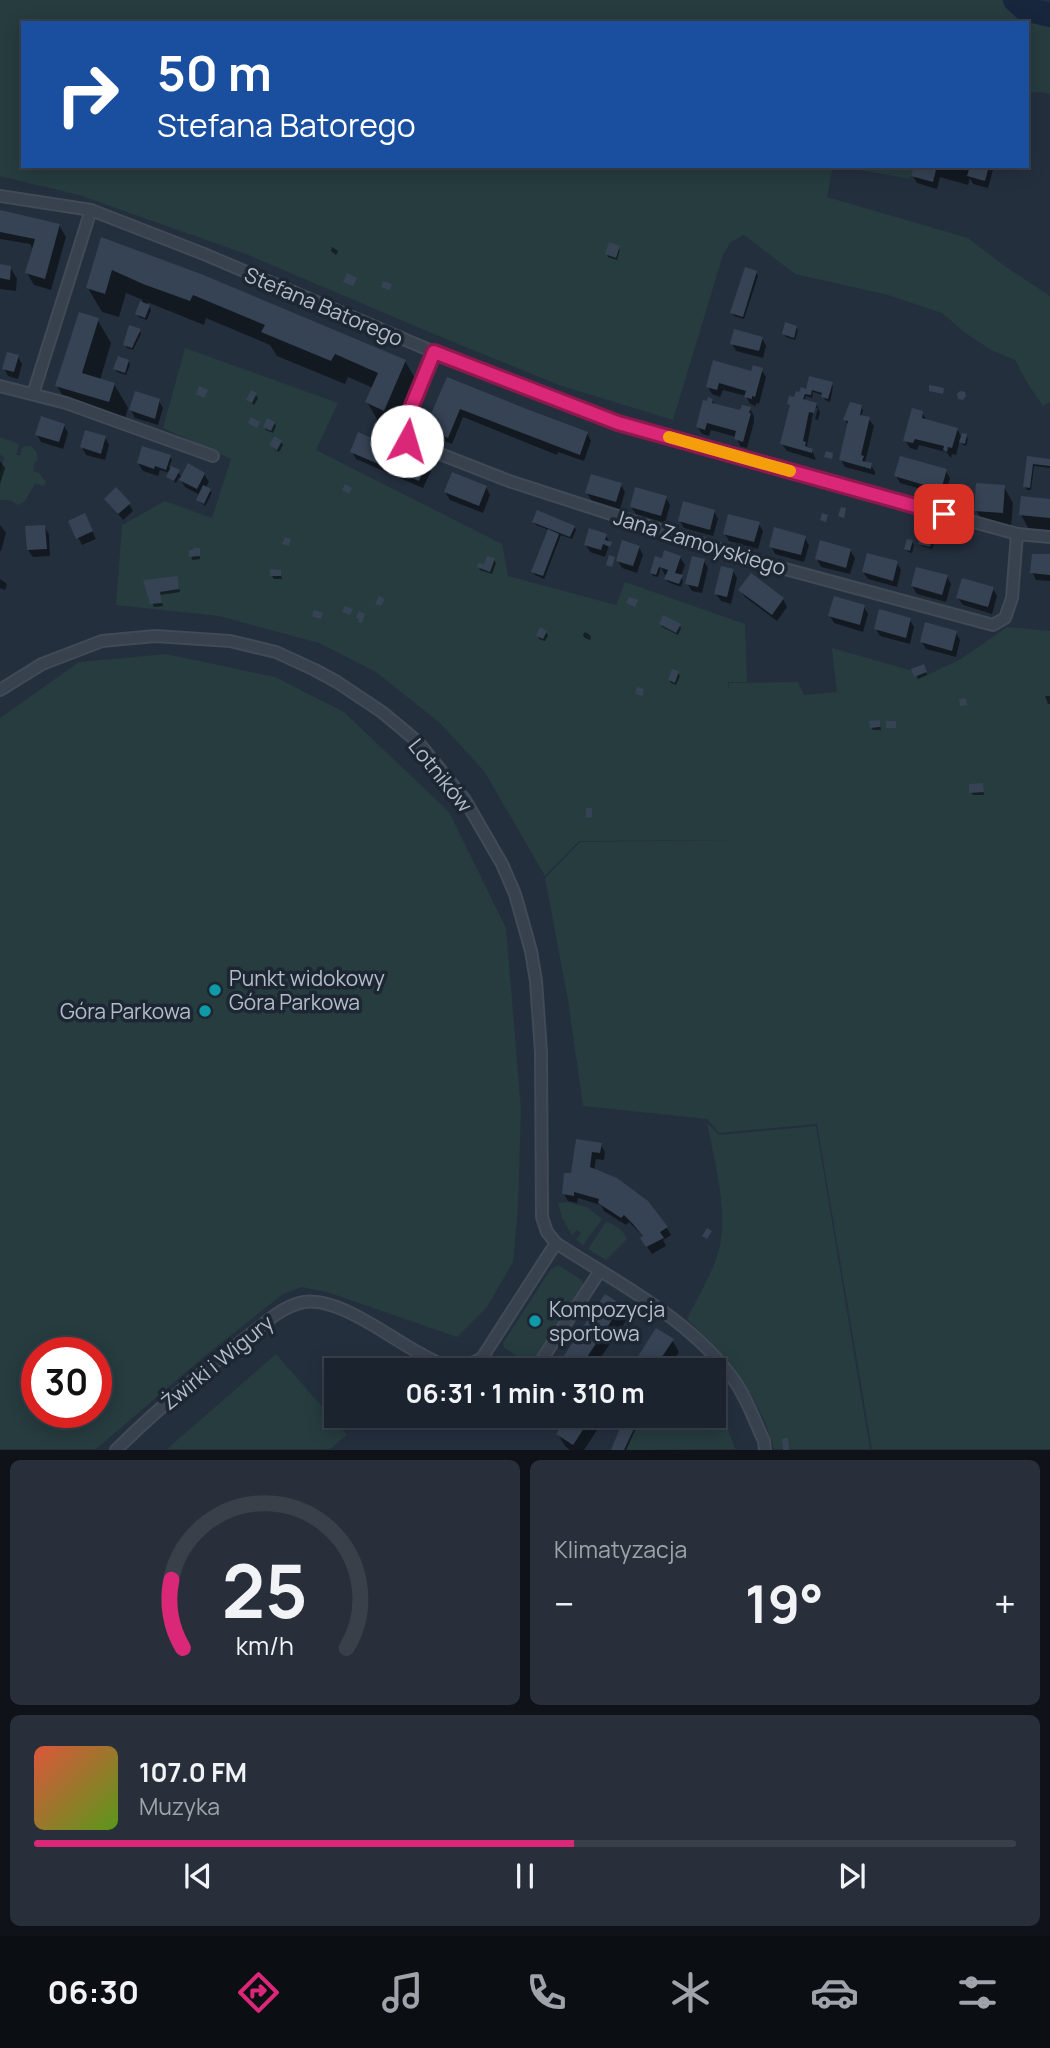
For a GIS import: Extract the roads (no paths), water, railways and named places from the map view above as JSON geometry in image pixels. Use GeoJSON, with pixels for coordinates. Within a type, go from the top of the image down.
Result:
{"type":"FeatureCollection","features":[{"type":"Feature","properties":{"kind":"street","name":"Stefana Batorego"},"geometry":{"type":"LineString","coordinates":[[0,196],[91,210],[204,254],[434,352],[618,423],[1017,534],[1050,537]]}},
{"type":"Feature","properties":{"kind":"street"},"geometry":{"type":"LineString","coordinates":[[33,394],[91,210]]}},
{"type":"Feature","properties":{"kind":"street","name":"Jana Zamoyskiego"},"geometry":{"type":"LineString","coordinates":[[434,352],[404,425],[407,441],[509,481],[759,562],[993,625],[1005,618],[1012,598],[1017,534]]}},
{"type":"Feature","properties":{"kind":"street"},"geometry":{"type":"LineString","coordinates":[[0,386],[98,414],[213,456]]}},
{"type":"Feature","properties":{"kind":"street","name":"Lotników"},"geometry":{"type":"LineString","coordinates":[[0,690],[42,664],[102,641],[155,636],[230,641],[276,652],[315,670],[382,712],[418,742],[465,800],[502,864],[515,894],[531,951],[541,1052],[542,1217],[547,1232],[556,1243]]}},
{"type":"Feature","properties":{"kind":"street"},"geometry":{"type":"LineString","coordinates":[[482,1358],[556,1243],[678,1322],[707,1347],[738,1386],[764,1441],[765,1450]]}},
{"type":"Feature","properties":{"kind":"street"},"geometry":{"type":"LineString","coordinates":[[544,1358],[600,1271]]}},
{"type":"Feature","properties":{"kind":"street","name":"Żwirki i Wigury"},"geometry":{"type":"LineString","coordinates":[[116,1450],[142,1423],[184,1388],[290,1306],[320,1302],[333,1306],[372,1324],[428,1358]]}},
{"type":"Feature","properties":{"kind":"waterway"},"geometry":{"type":"LineString","coordinates":[[1015,0],[1025,9],[1050,15]]}},
{"type":"Feature","properties":{"kind":"place","name":"Punkt widokowy Góra Parkowa"},"geometry":{"type":"Point","coordinates":[215,990]}},
{"type":"Feature","properties":{"kind":"place","name":"Góra Parkowa"},"geometry":{"type":"Point","coordinates":[205,1011]}},
{"type":"Feature","properties":{"kind":"place","name":"Kompozycja sportowa"},"geometry":{"type":"Point","coordinates":[535,1321]}}]}
